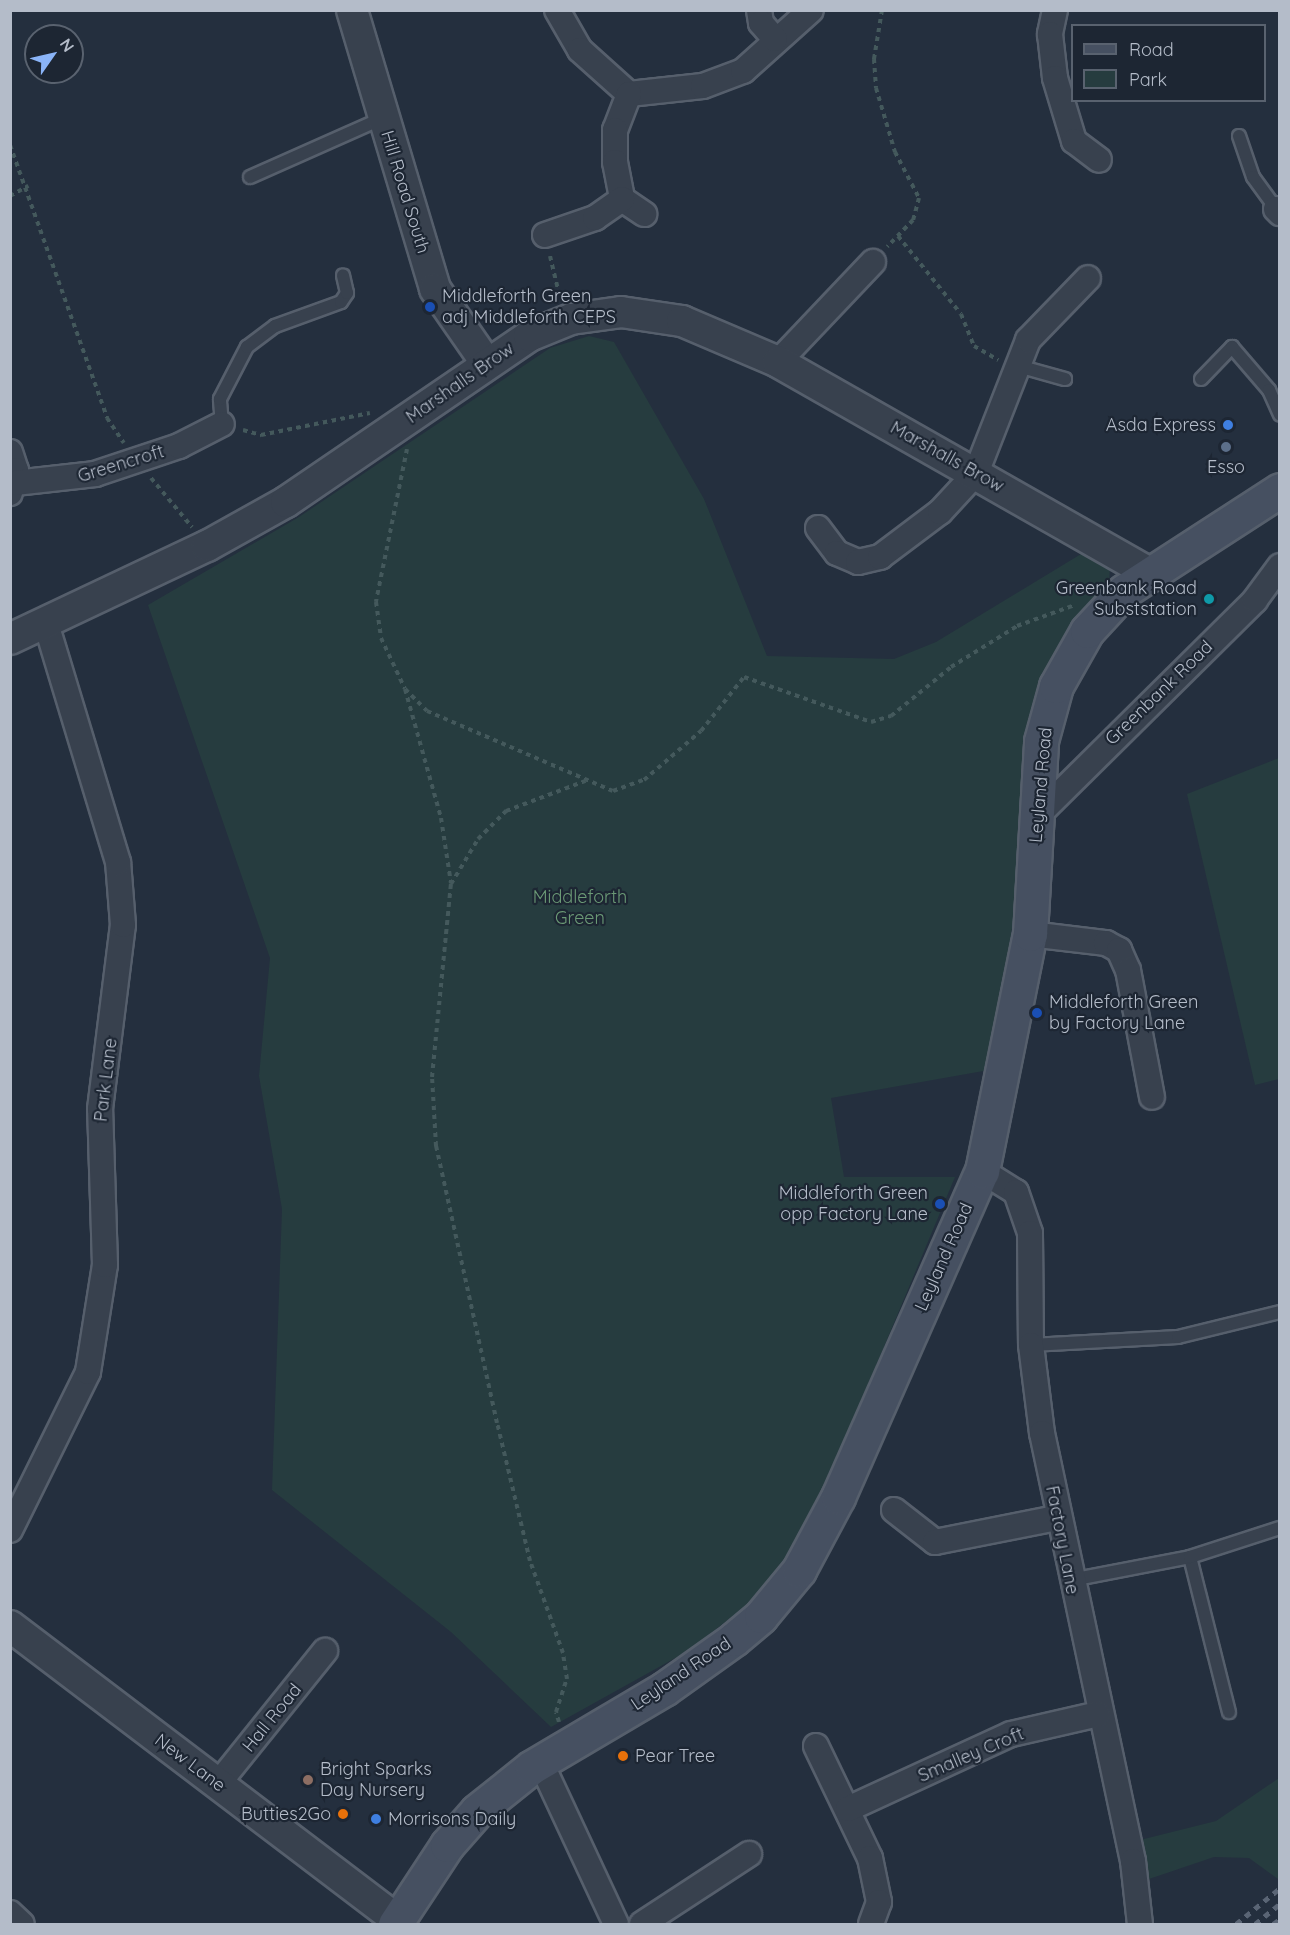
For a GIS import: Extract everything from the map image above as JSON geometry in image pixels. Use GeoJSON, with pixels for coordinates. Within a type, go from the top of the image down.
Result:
{"type":"FeatureCollection","features":[{"type":"Feature","properties":{"kind":"main road","name":"Leyland Road"},"geometry":{"type":"LineString","coordinates":[[397,1923],[447,1845],[477,1811],[552,1754],[664,1689],[734,1639],[761,1616],[799,1570],[838,1497],[982,1171],[1030,934],[1041,741],[1056,686],[1104,609],[1147,572],[1280,490]]}},
{"type":"Feature","properties":{"kind":"street","name":"Hill Road South"},"geometry":{"type":"LineString","coordinates":[[352,10],[435,289],[485,361]]}},
{"type":"Feature","properties":{"kind":"street"},"geometry":{"type":"LineString","coordinates":[[557,10],[580,50],[629,94],[703,86],[744,71],[775,39],[811,10]]}},
{"type":"Feature","properties":{"kind":"street"},"geometry":{"type":"LineString","coordinates":[[759,10],[761,23],[775,39]]}},
{"type":"Feature","properties":{"kind":"street"},"geometry":{"type":"LineString","coordinates":[[1055,10],[1050,34],[1055,78],[1074,141],[1099,160]]}},
{"type":"Feature","properties":{"kind":"street"},"geometry":{"type":"LineString","coordinates":[[629,94],[615,130],[622,199],[644,214]]}},
{"type":"Feature","properties":{"kind":"street"},"geometry":{"type":"LineString","coordinates":[[545,235],[595,218],[622,199]]}},
{"type":"Feature","properties":{"kind":"street"},"geometry":{"type":"LineString","coordinates":[[778,362],[873,262]]}},
{"type":"Feature","properties":{"kind":"street"},"geometry":{"type":"LineString","coordinates":[[818,528],[837,553],[858,562],[880,557],[940,512],[976,472],[1028,340],[1061,310],[1088,278]]}},
{"type":"Feature","properties":{"kind":"street","name":"Marshalls Brow"},"geometry":{"type":"LineString","coordinates":[[10,639],[207,546],[286,502],[407,421],[485,361],[565,321],[643,313],[717,334],[778,362],[976,472],[1147,572]]}},
{"type":"Feature","properties":{"kind":"street","name":"Greencroft"},"geometry":{"type":"LineString","coordinates":[[10,452],[13,488],[68,480],[137,460],[222,424]]}},
{"type":"Feature","properties":{"kind":"street","name":"Greenbank Road"},"geometry":{"type":"LineString","coordinates":[[1036,817],[1255,600],[1280,566]]}},
{"type":"Feature","properties":{"kind":"street","name":"Park Lane"},"geometry":{"type":"LineString","coordinates":[[10,1530],[88,1372],[105,1265],[100,1109],[123,925],[118,862],[46,623]]}},
{"type":"Feature","properties":{"kind":"street"},"geometry":{"type":"LineString","coordinates":[[1030,934],[1106,943],[1119,950],[1128,970],[1152,1097]]}},
{"type":"Feature","properties":{"kind":"street","name":"Factory Lane"},"geometry":{"type":"LineString","coordinates":[[982,1171],[1016,1192],[1024,1206],[1030,1233],[1031,1346],[1056,1518],[1098,1714],[1133,1861],[1140,1924]]}},
{"type":"Feature","properties":{"kind":"street"},"geometry":{"type":"LineString","coordinates":[[894,1510],[935,1542],[1056,1518]]}},
{"type":"Feature","properties":{"kind":"street","name":"New Lane"},"geometry":{"type":"LineString","coordinates":[[10,1626],[397,1923]]}},
{"type":"Feature","properties":{"kind":"street","name":"Hall Road"},"geometry":{"type":"LineString","coordinates":[[218,1784],[325,1651]]}},
{"type":"Feature","properties":{"kind":"street","name":"Smalley Croft"},"geometry":{"type":"LineString","coordinates":[[848,1809],[1011,1734],[1098,1714]]}},
{"type":"Feature","properties":{"kind":"street"},"geometry":{"type":"LineString","coordinates":[[816,1746],[870,1858],[879,1902],[871,1924]]}},
{"type":"Feature","properties":{"kind":"street"},"geometry":{"type":"LineString","coordinates":[[552,1754],[616,1924]]}},
{"type":"Feature","properties":{"kind":"street"},"geometry":{"type":"LineString","coordinates":[[642,1924],[749,1854]]}},
{"type":"Feature","properties":{"kind":"street"},"geometry":{"type":"LineString","coordinates":[[10,1913],[22,1924]]}},
{"type":"Feature","properties":{"kind":"lane"},"geometry":{"type":"LineString","coordinates":[[250,177],[383,118]]}},
{"type":"Feature","properties":{"kind":"lane"},"geometry":{"type":"LineString","coordinates":[[1239,136],[1253,177],[1278,211]]}},
{"type":"Feature","properties":{"kind":"lane"},"geometry":{"type":"LineString","coordinates":[[222,424],[220,399],[247,347],[275,326],[341,302],[347,293],[343,275]]}},
{"type":"Feature","properties":{"kind":"lane"},"geometry":{"type":"LineString","coordinates":[[1201,379],[1232,347],[1269,390],[1280,415]]}},
{"type":"Feature","properties":{"kind":"lane"},"geometry":{"type":"LineString","coordinates":[[1018,366],[1065,379]]}},
{"type":"Feature","properties":{"kind":"lane"},"geometry":{"type":"LineString","coordinates":[[1031,1346],[1178,1337],[1280,1312]]}},
{"type":"Feature","properties":{"kind":"lane"},"geometry":{"type":"LineString","coordinates":[[1070,1580],[1190,1557],[1280,1528]]}},
{"type":"Feature","properties":{"kind":"lane"},"geometry":{"type":"LineString","coordinates":[[1190,1557],[1229,1712]]}},
{"type":"Feature","properties":{"kind":"path"},"geometry":{"type":"LineString","coordinates":[[873,262],[913,220],[919,198],[895,152],[876,88],[874,60],[882,10]]}},
{"type":"Feature","properties":{"kind":"path"},"geometry":{"type":"LineString","coordinates":[[10,145],[28,186],[107,418],[137,460],[207,546]]}},
{"type":"Feature","properties":{"kind":"path"},"geometry":{"type":"LineString","coordinates":[[10,196],[28,186]]}},
{"type":"Feature","properties":{"kind":"path"},"geometry":{"type":"LineString","coordinates":[[545,235],[565,321]]}},
{"type":"Feature","properties":{"kind":"path"},"geometry":{"type":"LineString","coordinates":[[898,236],[960,314],[974,346],[1018,366]]}},
{"type":"Feature","properties":{"kind":"path"},"geometry":{"type":"LineString","coordinates":[[222,424],[261,435],[370,413],[407,421],[375,602],[381,638],[405,689],[441,818],[451,884],[432,1077],[436,1146],[513,1496],[563,1653],[567,1679],[556,1712],[552,1754]]}},
{"type":"Feature","properties":{"kind":"path"},"geometry":{"type":"LineString","coordinates":[[405,689],[427,711],[585,781],[613,791],[644,780],[701,731],[744,677],[871,722],[891,716],[951,667],[1017,626],[1085,602]]}},
{"type":"Feature","properties":{"kind":"path"},"geometry":{"type":"LineString","coordinates":[[451,884],[478,839],[506,811],[585,781]]}},
{"type":"Feature","properties":{"kind":"green space","name":"Middleforth Green"},"geometry":{"type":"Polygon","coordinates":[[[589,336],[614,342],[704,499],[767,656],[894,659],[936,642],[1086,551],[1110,567],[1109,583],[1056,658],[989,1070],[831,1098],[844,1177],[955,1177],[835,1464],[785,1562],[745,1607],[686,1652],[551,1727],[451,1632],[272,1490],[282,1209],[259,1076],[270,958],[148,605],[299,517],[550,348],[589,336]]]}},
{"type":"Feature","properties":{"kind":"green space"},"geometry":{"type":"Polygon","coordinates":[[[1279,758],[1279,1079],[1255,1085],[1187,794],[1279,758]]]}},
{"type":"Feature","properties":{"kind":"green space"},"geometry":{"type":"Polygon","coordinates":[[[1279,1778],[1278,1879],[1249,1858],[1214,1857],[1149,1879],[1140,1840],[1216,1821],[1279,1778]]]}},
{"type":"Feature","properties":{"kind":"railway"},"geometry":{"type":"LineString","coordinates":[[1236,1924],[1280,1888]]}},
{"type":"Feature","properties":{"kind":"railway"},"geometry":{"type":"LineString","coordinates":[[1255,1924],[1280,1904]]}},
{"type":"Feature","properties":{"kind":"railway"},"geometry":{"type":"LineString","coordinates":[[1273,1924],[1280,1919]]}},
{"type":"Feature","properties":{"kind":"place","name":"Middleforth Green adj Middleforth CEPS"},"geometry":{"type":"Point","coordinates":[430,307]}},
{"type":"Feature","properties":{"kind":"place","name":"Asda Express"},"geometry":{"type":"Point","coordinates":[1228,425]}},
{"type":"Feature","properties":{"kind":"place","name":"Esso"},"geometry":{"type":"Point","coordinates":[1226,447]}},
{"type":"Feature","properties":{"kind":"place","name":"Greenbank Road Subststation"},"geometry":{"type":"Point","coordinates":[1209,599]}},
{"type":"Feature","properties":{"kind":"place","name":"Middleforth Green by Factory Lane"},"geometry":{"type":"Point","coordinates":[1037,1013]}},
{"type":"Feature","properties":{"kind":"place","name":"Middleforth Green opp Factory Lane"},"geometry":{"type":"Point","coordinates":[940,1204]}},
{"type":"Feature","properties":{"kind":"place","name":"Pear Tree"},"geometry":{"type":"Point","coordinates":[623,1756]}},
{"type":"Feature","properties":{"kind":"place","name":"Bright Sparks Day Nursery"},"geometry":{"type":"Point","coordinates":[308,1780]}},
{"type":"Feature","properties":{"kind":"place","name":"Butties2Go"},"geometry":{"type":"Point","coordinates":[343,1814]}},
{"type":"Feature","properties":{"kind":"place","name":"Morrisons Daily"},"geometry":{"type":"Point","coordinates":[376,1819]}}]}
